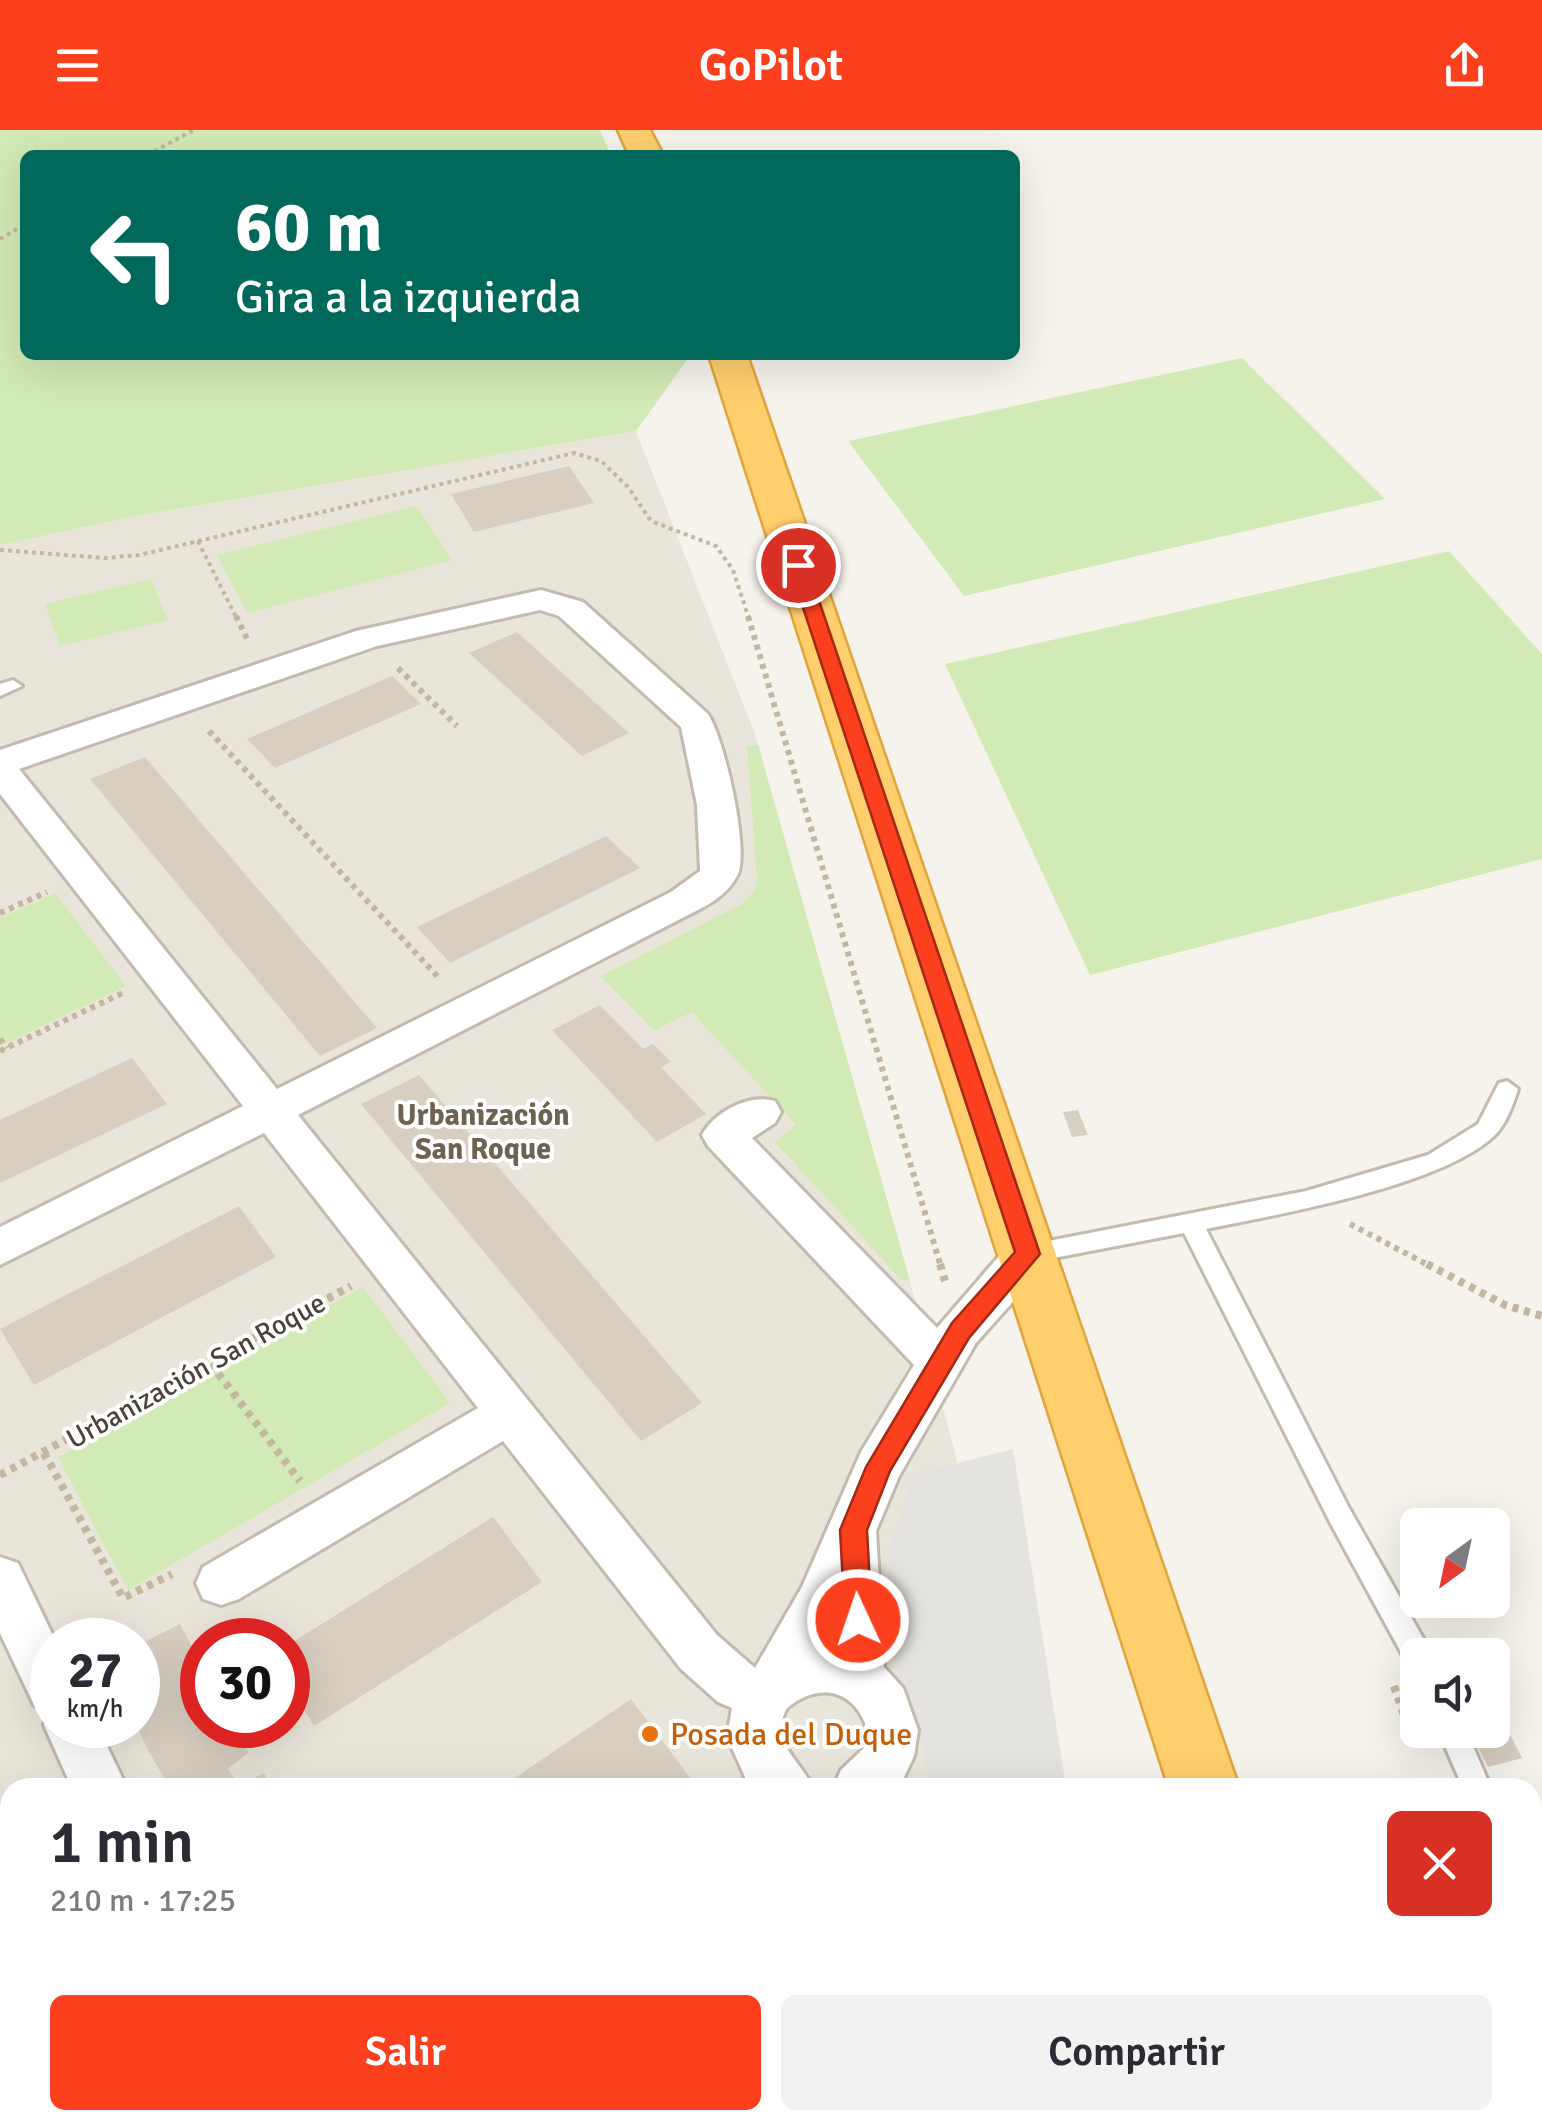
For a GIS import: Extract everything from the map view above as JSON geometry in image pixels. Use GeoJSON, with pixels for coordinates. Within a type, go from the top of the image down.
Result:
{"type":"FeatureCollection","features":[{"type":"Feature","properties":{"kind":"highway"},"geometry":{"type":"LineString","coordinates":[[730,360],[1198,1775]]}},
{"type":"Feature","properties":{"kind":"street"},"geometry":{"type":"LineString","coordinates":[[0,1246],[270,1111],[660,913],[698,893],[718,876],[722,865],[717,818],[700,729],[689,712],[571,609],[541,600],[368,638],[0,766],[270,1111],[390,1264],[699,1652],[736,1685],[769,1690],[793,1672],[815,1667],[838,1669],[858,1678],[886,1708],[892,1728],[882,1767],[870,1778]]}},
{"type":"Feature","properties":{"kind":"street"},"geometry":{"type":"LineString","coordinates":[[760,1112],[723,1135],[951,1346]]}},
{"type":"Feature","properties":{"kind":"street"},"geometry":{"type":"LineString","coordinates":[[774,1778],[756,1755],[754,1714],[822,1600],[878,1467],[951,1346],[1028,1254]]}},
{"type":"Feature","properties":{"kind":"street"},"geometry":{"type":"LineString","coordinates":[[203,1575],[511,1412]]}},
{"type":"Feature","properties":{"kind":"street"},"geometry":{"type":"LineString","coordinates":[[854,1530],[858,1678]]}},
{"type":"Feature","properties":{"kind":"street"},"geometry":{"type":"LineString","coordinates":[[0,1579],[30,1642]]}},
{"type":"Feature","properties":{"kind":"street"},"geometry":{"type":"LineString","coordinates":[[81,1748],[95,1778]]}},
{"type":"Feature","properties":{"kind":"lane"},"geometry":{"type":"LineString","coordinates":[[1028,1254],[1306,1200],[1436,1160],[1486,1130],[1508,1089]]}},
{"type":"Feature","properties":{"kind":"lane"},"geometry":{"type":"LineString","coordinates":[[1192,1223],[1340,1516],[1408,1638]]}},
{"type":"Feature","properties":{"kind":"lane"},"geometry":{"type":"LineString","coordinates":[[1460,1748],[1473,1778]]}},
{"type":"Feature","properties":{"kind":"path"},"geometry":{"type":"LineString","coordinates":[[156,150],[194,130]]}},
{"type":"Feature","properties":{"kind":"path"},"geometry":{"type":"LineString","coordinates":[[0,550],[105,558],[139,555],[574,453],[601,461],[628,487],[651,521],[716,546],[725,554],[774,694],[900,1136],[951,1346]]}},
{"type":"Feature","properties":{"kind":"path"},"geometry":{"type":"LineString","coordinates":[[198,541],[214,579],[266,672]]}},
{"type":"Feature","properties":{"kind":"path"},"geometry":{"type":"LineString","coordinates":[[368,638],[457,726]]}},
{"type":"Feature","properties":{"kind":"path"},"geometry":{"type":"LineString","coordinates":[[182,700],[470,1010]]}},
{"type":"Feature","properties":{"kind":"path"},"geometry":{"type":"LineString","coordinates":[[0,913],[57,888]]}},
{"type":"Feature","properties":{"kind":"path"},"geometry":{"type":"LineString","coordinates":[[0,1039],[3,1050],[134,988]]}},
{"type":"Feature","properties":{"kind":"path"},"geometry":{"type":"LineString","coordinates":[[1306,1200],[1505,1306],[1542,1316]]}},
{"type":"Feature","properties":{"kind":"path","name":"Urbanización San Roque"},"geometry":{"type":"LineString","coordinates":[[0,1476],[390,1264]]}},
{"type":"Feature","properties":{"kind":"path"},"geometry":{"type":"LineString","coordinates":[[212,1364],[310,1494]]}},
{"type":"Feature","properties":{"kind":"path"},"geometry":{"type":"LineString","coordinates":[[44,1453],[123,1598],[203,1575]]}},
{"type":"Feature","properties":{"kind":"shaded area"},"geometry":{"type":"Polygon","coordinates":[[[636,431],[755,734],[906,1267],[1041,1778],[0,1778],[0,545],[131,517],[636,431]]]}},
{"type":"Feature","properties":{"kind":"shaded area"},"geometry":{"type":"Polygon","coordinates":[[[1013,1449],[1065,1778],[926,1778],[925,1754],[887,1636],[890,1548],[914,1474],[1013,1449]]]}},
{"type":"Feature","properties":{"kind":"green space"},"geometry":{"type":"Polygon","coordinates":[[[0,130],[600,130],[609,150],[20,150],[20,360],[687,360],[636,431],[131,517],[0,545],[0,130]]]}},
{"type":"Feature","properties":{"kind":"green space"},"geometry":{"type":"Polygon","coordinates":[[[1242,358],[1385,499],[964,596],[848,441],[1242,358]]]}},
{"type":"Feature","properties":{"kind":"green space"},"geometry":{"type":"Polygon","coordinates":[[[417,506],[452,560],[247,613],[217,555],[417,506]]]}},
{"type":"Feature","properties":{"kind":"green space"},"geometry":{"type":"Polygon","coordinates":[[[1449,551],[1542,654],[1542,859],[1090,975],[945,664],[1449,551]]]}},
{"type":"Feature","properties":{"kind":"green space"},"geometry":{"type":"Polygon","coordinates":[[[151,579],[168,620],[60,646],[45,604],[151,579]]]}},
{"type":"Feature","properties":{"kind":"green space"},"geometry":{"type":"Polygon","coordinates":[[[758,745],[910,1281],[901,1279],[775,1142],[796,1125],[692,1012],[654,1030],[601,976],[742,904],[754,892],[757,878],[747,746],[758,745]]]}},
{"type":"Feature","properties":{"kind":"green space"},"geometry":{"type":"Polygon","coordinates":[[[55,893],[126,986],[0,1046],[0,918],[55,893]]]}},
{"type":"Feature","properties":{"kind":"green space"},"geometry":{"type":"Polygon","coordinates":[[[363,1287],[450,1403],[128,1590],[58,1457],[363,1287]]]}},
{"type":"Feature","properties":{"kind":"building"},"geometry":{"type":"Polygon","coordinates":[[[569,466],[594,503],[474,532],[451,494],[569,466]]]}},
{"type":"Feature","properties":{"kind":"building"},"geometry":{"type":"Polygon","coordinates":[[[517,632],[629,733],[582,756],[469,653],[517,632]]]}},
{"type":"Feature","properties":{"kind":"building"},"geometry":{"type":"Polygon","coordinates":[[[392,676],[421,704],[275,768],[247,739],[392,676]]]}},
{"type":"Feature","properties":{"kind":"building"},"geometry":{"type":"Polygon","coordinates":[[[145,757],[377,1028],[320,1056],[90,779],[145,757]]]}},
{"type":"Feature","properties":{"kind":"building"},"geometry":{"type":"Polygon","coordinates":[[[606,836],[640,868],[450,963],[417,927],[606,836]]]}},
{"type":"Feature","properties":{"kind":"building"},"geometry":{"type":"Polygon","coordinates":[[[600,1005],[643,1049],[653,1044],[671,1062],[661,1067],[706,1114],[657,1142],[552,1030],[600,1005]]]}},
{"type":"Feature","properties":{"kind":"building"},"geometry":{"type":"Polygon","coordinates":[[[132,1058],[167,1104],[0,1183],[0,1120],[132,1058]]]}},
{"type":"Feature","properties":{"kind":"building"},"geometry":{"type":"Polygon","coordinates":[[[419,1075],[702,1403],[641,1441],[361,1104],[419,1075]]]}},
{"type":"Feature","properties":{"kind":"building"},"geometry":{"type":"Polygon","coordinates":[[[1078,1110],[1088,1135],[1072,1137],[1063,1112],[1078,1110]]]}},
{"type":"Feature","properties":{"kind":"building"},"geometry":{"type":"Polygon","coordinates":[[[239,1206],[276,1257],[34,1385],[0,1329],[239,1206]]]}},
{"type":"Feature","properties":{"kind":"building"},"geometry":{"type":"Polygon","coordinates":[[[493,1517],[542,1582],[314,1726],[310,1720],[310,1631],[493,1517]]]}},
{"type":"Feature","properties":{"kind":"building"},"geometry":{"type":"Polygon","coordinates":[[[180,1624],[180,1748],[245,1748],[249,1753],[228,1768],[234,1778],[164,1778],[148,1750],[160,1748],[160,1634],[180,1624]]]}},
{"type":"Feature","properties":{"kind":"building"},"geometry":{"type":"Polygon","coordinates":[[[631,1699],[690,1778],[515,1778],[631,1699]]]}},
{"type":"Feature","properties":{"kind":"building"},"geometry":{"type":"Polygon","coordinates":[[[1510,1735],[1522,1758],[1488,1767],[1478,1748],[1510,1748],[1510,1735]]]}},
{"type":"Feature","properties":{"kind":"place","name":"Posada del Duque"},"geometry":{"type":"Point","coordinates":[650,1734]}},
{"type":"Feature","properties":{"kind":"district","name":"Urbanización San Roque"},"geometry":{"type":"Point","coordinates":[483,1132]}},
{"type":"Feature","properties":{"kind":"route"},"geometry":{"type":"LineString","coordinates":[[798,565],[1028,1254],[960,1330],[878,1467],[854,1530],[858,1620]]}}]}
